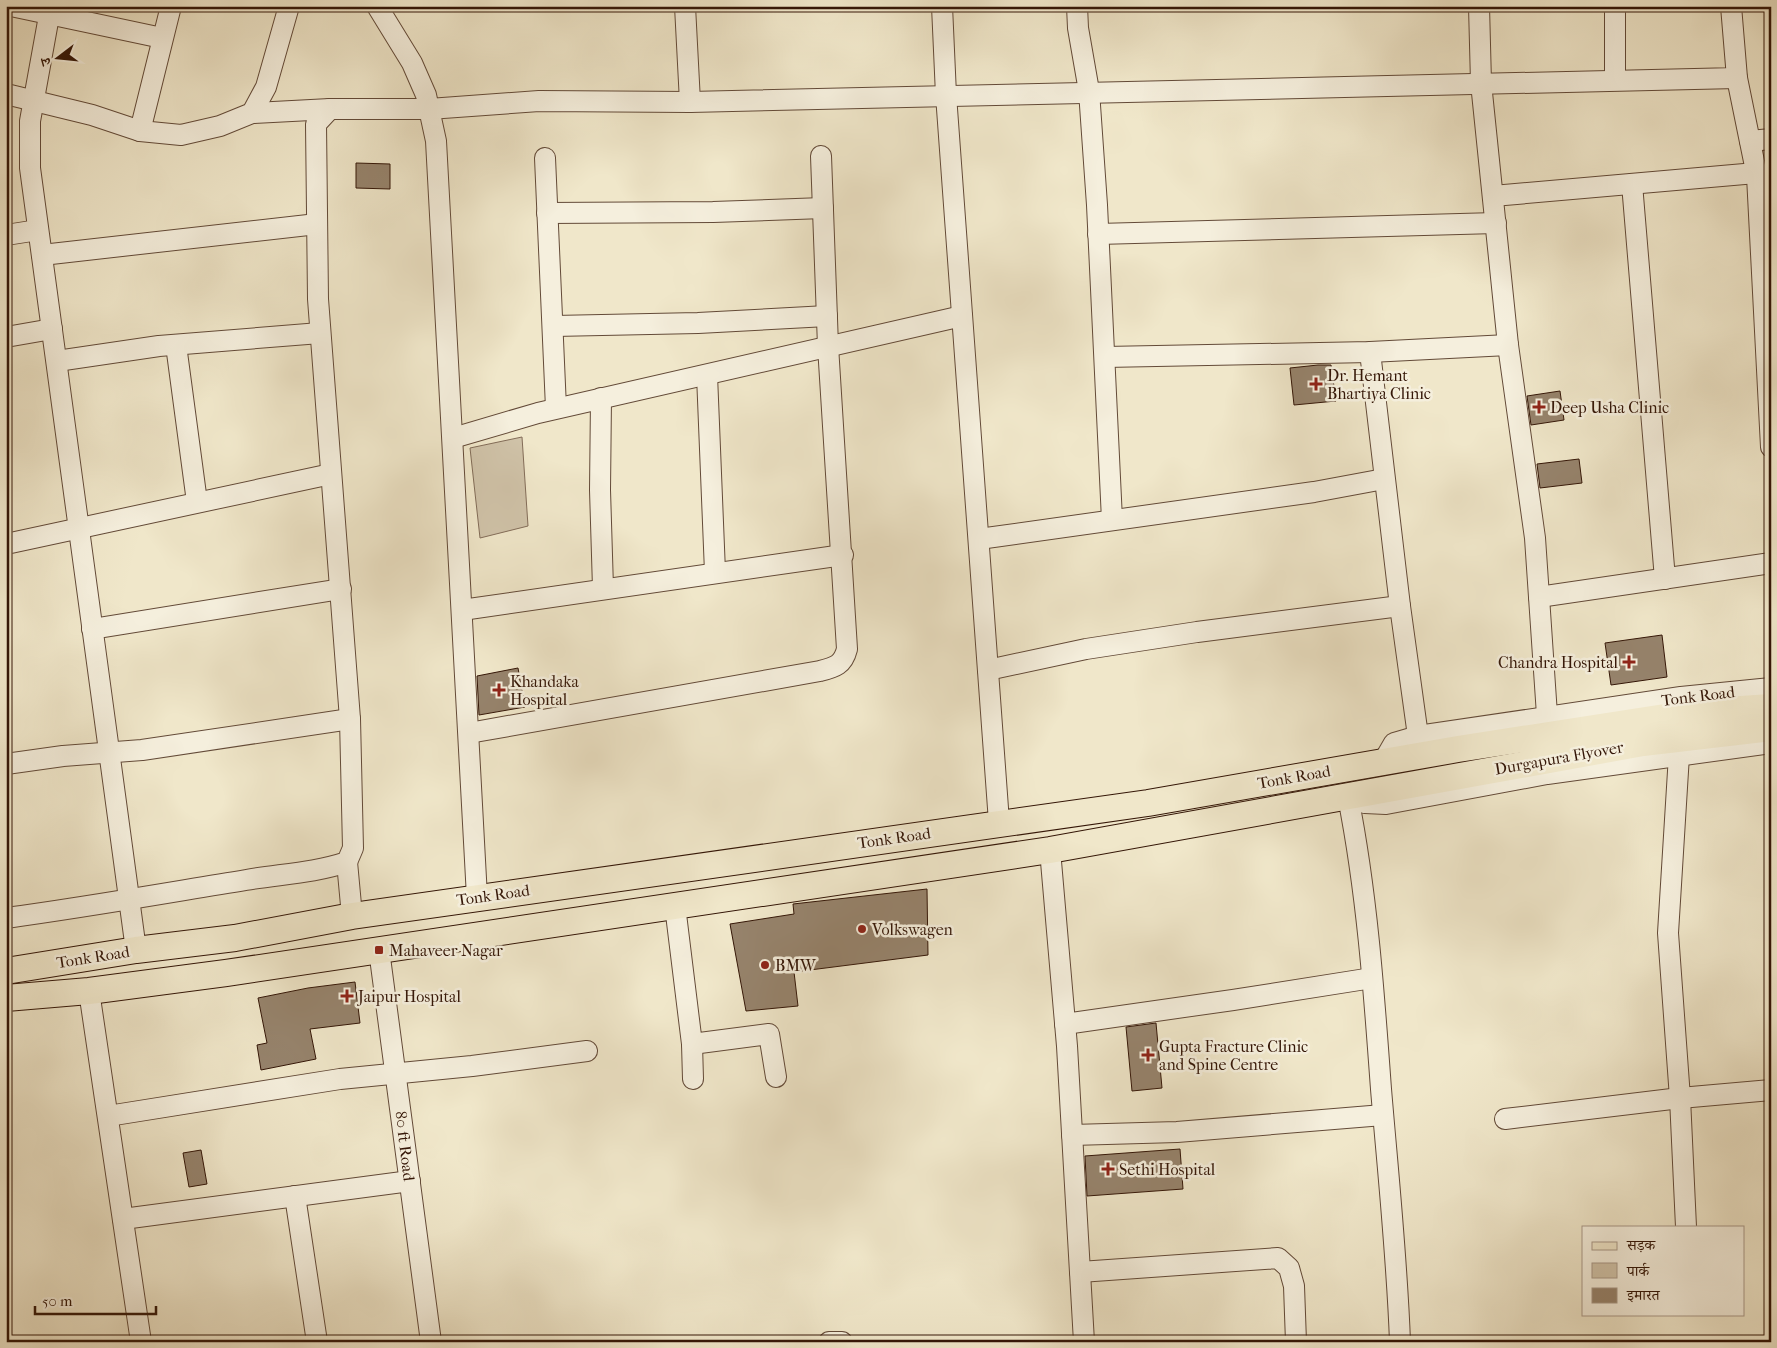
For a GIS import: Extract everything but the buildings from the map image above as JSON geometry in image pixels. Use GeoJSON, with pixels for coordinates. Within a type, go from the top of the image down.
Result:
{"type":"FeatureCollection","features":[{"type":"Feature","properties":{"kind":"main road","name":"Durgapura Flyover"},"geometry":{"type":"LineString","coordinates":[[1392,760],[1698,712],[1771,706]]}},
{"type":"Feature","properties":{"kind":"main road","name":"Durgapura Flyover"},"geometry":{"type":"LineString","coordinates":[[1348,796],[1643,743],[1771,728]]}},
{"type":"Feature","properties":{"kind":"main road","name":"Tonk Road"},"geometry":{"type":"LineString","coordinates":[[6,971],[136,950],[235,938],[352,916],[999,822],[1148,803],[1392,760]]}},
{"type":"Feature","properties":{"kind":"main road","name":"Tonk Road"},"geometry":{"type":"LineString","coordinates":[[6,998],[89,991],[379,950],[1050,850],[1348,796]]}},
{"type":"Feature","properties":{"kind":"street"},"geometry":{"type":"LineString","coordinates":[[11,6],[49,16],[162,38]]}},
{"type":"Feature","properties":{"kind":"street"},"geometry":{"type":"LineString","coordinates":[[140,131],[171,6]]}},
{"type":"Feature","properties":{"kind":"street"},"geometry":{"type":"LineString","coordinates":[[252,113],[266,87],[289,6]]}},
{"type":"Feature","properties":{"kind":"street"},"geometry":{"type":"LineString","coordinates":[[377,6],[412,63],[426,95],[436,141],[470,732],[477,898]]}},
{"type":"Feature","properties":{"kind":"street"},"geometry":{"type":"LineString","coordinates":[[686,6],[690,102]]}},
{"type":"Feature","properties":{"kind":"street"},"geometry":{"type":"LineString","coordinates":[[942,6],[946,95],[999,822]]}},
{"type":"Feature","properties":{"kind":"street"},"geometry":{"type":"LineString","coordinates":[[1077,6],[1078,28],[1089,91],[1105,357],[1112,520]]}},
{"type":"Feature","properties":{"kind":"street"},"geometry":{"type":"LineString","coordinates":[[1479,6],[1481,83],[1508,345],[1535,538],[1547,715]]}},
{"type":"Feature","properties":{"kind":"street"},"geometry":{"type":"LineString","coordinates":[[1615,6],[1615,80]]}},
{"type":"Feature","properties":{"kind":"street"},"geometry":{"type":"LineString","coordinates":[[1730,6],[1737,78],[1756,174],[1769,357],[1771,447]]}},
{"type":"Feature","properties":{"kind":"street"},"geometry":{"type":"LineString","coordinates":[[49,16],[30,121],[30,168],[136,950]]}},
{"type":"Feature","properties":{"kind":"street"},"geometry":{"type":"LineString","coordinates":[[6,94],[92,115],[140,131],[181,135],[220,126],[252,113],[330,109],[429,109],[539,101],[690,102],[1089,91],[1737,78]]}},
{"type":"Feature","properties":{"kind":"street"},"geometry":{"type":"LineString","coordinates":[[330,109],[316,124],[317,224],[320,333],[350,719],[353,848],[347,862],[352,916]]}},
{"type":"Feature","properties":{"kind":"street"},"geometry":{"type":"LineString","coordinates":[[1750,140],[1771,139]]}},
{"type":"Feature","properties":{"kind":"street"},"geometry":{"type":"LineString","coordinates":[[470,732],[608,710],[706,690],[837,667],[845,659],[847,649],[828,346],[820,156]]}},
{"type":"Feature","properties":{"kind":"street"},"geometry":{"type":"LineString","coordinates":[[545,158],[554,326],[556,408]]}},
{"type":"Feature","properties":{"kind":"street"},"geometry":{"type":"LineString","coordinates":[[1493,196],[1756,174]]}},
{"type":"Feature","properties":{"kind":"street"},"geometry":{"type":"LineString","coordinates":[[1632,184],[1665,579]]}},
{"type":"Feature","properties":{"kind":"street"},"geometry":{"type":"LineString","coordinates":[[547,213],[656,213],[823,208]]}},
{"type":"Feature","properties":{"kind":"street"},"geometry":{"type":"LineString","coordinates":[[1098,234],[1496,223]]}},
{"type":"Feature","properties":{"kind":"street"},"geometry":{"type":"LineString","coordinates":[[42,255],[317,224]]}},
{"type":"Feature","properties":{"kind":"street"},"geometry":{"type":"LineString","coordinates":[[6,235],[38,230]]}},
{"type":"Feature","properties":{"kind":"street"},"geometry":{"type":"LineString","coordinates":[[554,326],[698,323],[827,316]]}},
{"type":"Feature","properties":{"kind":"street"},"geometry":{"type":"LineString","coordinates":[[453,438],[556,408],[962,316]]}},
{"type":"Feature","properties":{"kind":"street"},"geometry":{"type":"LineString","coordinates":[[6,337],[52,328]]}},
{"type":"Feature","properties":{"kind":"street"},"geometry":{"type":"LineString","coordinates":[[57,362],[176,345],[320,333]]}},
{"type":"Feature","properties":{"kind":"street"},"geometry":{"type":"LineString","coordinates":[[176,345],[197,502]]}},
{"type":"Feature","properties":{"kind":"street"},"geometry":{"type":"LineString","coordinates":[[1105,357],[1370,352],[1508,345]]}},
{"type":"Feature","properties":{"kind":"street"},"geometry":{"type":"LineString","coordinates":[[1370,352],[1384,479],[1418,736]]}},
{"type":"Feature","properties":{"kind":"street"},"geometry":{"type":"LineString","coordinates":[[707,374],[715,572]]}},
{"type":"Feature","properties":{"kind":"street"},"geometry":{"type":"LineString","coordinates":[[601,398],[600,490],[603,588]]}},
{"type":"Feature","properties":{"kind":"street"},"geometry":{"type":"LineString","coordinates":[[6,544],[79,530],[197,502],[331,474]]}},
{"type":"Feature","properties":{"kind":"street"},"geometry":{"type":"LineString","coordinates":[[979,539],[1314,492],[1384,479]]}},
{"type":"Feature","properties":{"kind":"street"},"geometry":{"type":"LineString","coordinates":[[462,610],[603,588],[842,555]]}},
{"type":"Feature","properties":{"kind":"street"},"geometry":{"type":"LineString","coordinates":[[1539,597],[1771,563]]}},
{"type":"Feature","properties":{"kind":"street"},"geometry":{"type":"LineString","coordinates":[[92,629],[340,588]]}},
{"type":"Feature","properties":{"kind":"street"},"geometry":{"type":"LineString","coordinates":[[988,670],[1096,648],[1198,632],[1400,606]]}},
{"type":"Feature","properties":{"kind":"street","name":"Tonk Road"},"geometry":{"type":"LineString","coordinates":[[1392,760],[1394,743],[1418,736],[1547,715],[1720,692],[1771,688]]}},
{"type":"Feature","properties":{"kind":"street"},"geometry":{"type":"LineString","coordinates":[[6,764],[110,753],[350,719]]}},
{"type":"Feature","properties":{"kind":"street","name":"Tonk Road"},"geometry":{"type":"LineString","coordinates":[[1348,796],[1365,803],[1386,804],[1547,774],[1771,743]]}},
{"type":"Feature","properties":{"kind":"street"},"geometry":{"type":"LineString","coordinates":[[1679,755],[1668,933],[1680,1098],[1686,1226]]}},
{"type":"Feature","properties":{"kind":"street"},"geometry":{"type":"LineString","coordinates":[[1348,796],[1355,833],[1372,978],[1398,1291],[1400,1342]]}},
{"type":"Feature","properties":{"kind":"street"},"geometry":{"type":"LineString","coordinates":[[1050,850],[1065,1024],[1084,1342]]}},
{"type":"Feature","properties":{"kind":"street"},"geometry":{"type":"LineString","coordinates":[[6,918],[130,901],[248,880],[320,870],[347,862]]}},
{"type":"Feature","properties":{"kind":"street"},"geometry":{"type":"LineString","coordinates":[[676,906],[692,1044],[693,1078]]}},
{"type":"Feature","properties":{"kind":"street","name":"80 ft Road"},"geometry":{"type":"LineString","coordinates":[[379,950],[431,1342]]}},
{"type":"Feature","properties":{"kind":"street"},"geometry":{"type":"LineString","coordinates":[[1065,1024],[1372,978]]}},
{"type":"Feature","properties":{"kind":"street"},"geometry":{"type":"LineString","coordinates":[[89,991],[141,1342]]}},
{"type":"Feature","properties":{"kind":"street"},"geometry":{"type":"LineString","coordinates":[[692,1044],[769,1034],[776,1077]]}},
{"type":"Feature","properties":{"kind":"street"},"geometry":{"type":"LineString","coordinates":[[108,1116],[340,1079],[472,1066],[588,1051]]}},
{"type":"Feature","properties":{"kind":"street"},"geometry":{"type":"LineString","coordinates":[[1505,1119],[1680,1098],[1771,1090]]}},
{"type":"Feature","properties":{"kind":"street"},"geometry":{"type":"LineString","coordinates":[[1072,1135],[1177,1132],[1383,1115]]}},
{"type":"Feature","properties":{"kind":"street"},"geometry":{"type":"LineString","coordinates":[[124,1220],[410,1181]]}},
{"type":"Feature","properties":{"kind":"street"},"geometry":{"type":"LineString","coordinates":[[295,1196],[317,1342]]}},
{"type":"Feature","properties":{"kind":"street"},"geometry":{"type":"LineString","coordinates":[[1080,1272],[1278,1258],[1289,1268],[1294,1286],[1296,1342]]}},
{"type":"Feature","properties":{"kind":"street"},"geometry":{"type":"LineString","coordinates":[[829,1342],[842,1342]]}},
{"type":"Feature","properties":{"kind":"green space"},"geometry":{"type":"Polygon","coordinates":[[[522,437],[528,526],[480,538],[470,448],[522,437]]]}},
{"type":"Feature","properties":{"kind":"place","name":"Dr. Hemant Bhartiya Clinic"},"geometry":{"type":"Point","coordinates":[1316,384]}},
{"type":"Feature","properties":{"kind":"place","name":"Deep Usha Clinic"},"geometry":{"type":"Point","coordinates":[1539,407]}},
{"type":"Feature","properties":{"kind":"place","name":"Chandra Hospital"},"geometry":{"type":"Point","coordinates":[1629,662]}},
{"type":"Feature","properties":{"kind":"place","name":"Khandaka Hospital"},"geometry":{"type":"Point","coordinates":[499,690]}},
{"type":"Feature","properties":{"kind":"place","name":"Volkswagen"},"geometry":{"type":"Point","coordinates":[862,929]}},
{"type":"Feature","properties":{"kind":"place","name":"Mahaveer Nagar"},"geometry":{"type":"Point","coordinates":[379,950]}},
{"type":"Feature","properties":{"kind":"place","name":"BMW"},"geometry":{"type":"Point","coordinates":[765,965]}},
{"type":"Feature","properties":{"kind":"place","name":"Jaipur Hospital"},"geometry":{"type":"Point","coordinates":[347,996]}},
{"type":"Feature","properties":{"kind":"place","name":"Gupta Fracture Clinic and Spine Centre"},"geometry":{"type":"Point","coordinates":[1148,1055]}},
{"type":"Feature","properties":{"kind":"place","name":"Sethi Hospital"},"geometry":{"type":"Point","coordinates":[1108,1169]}}]}
